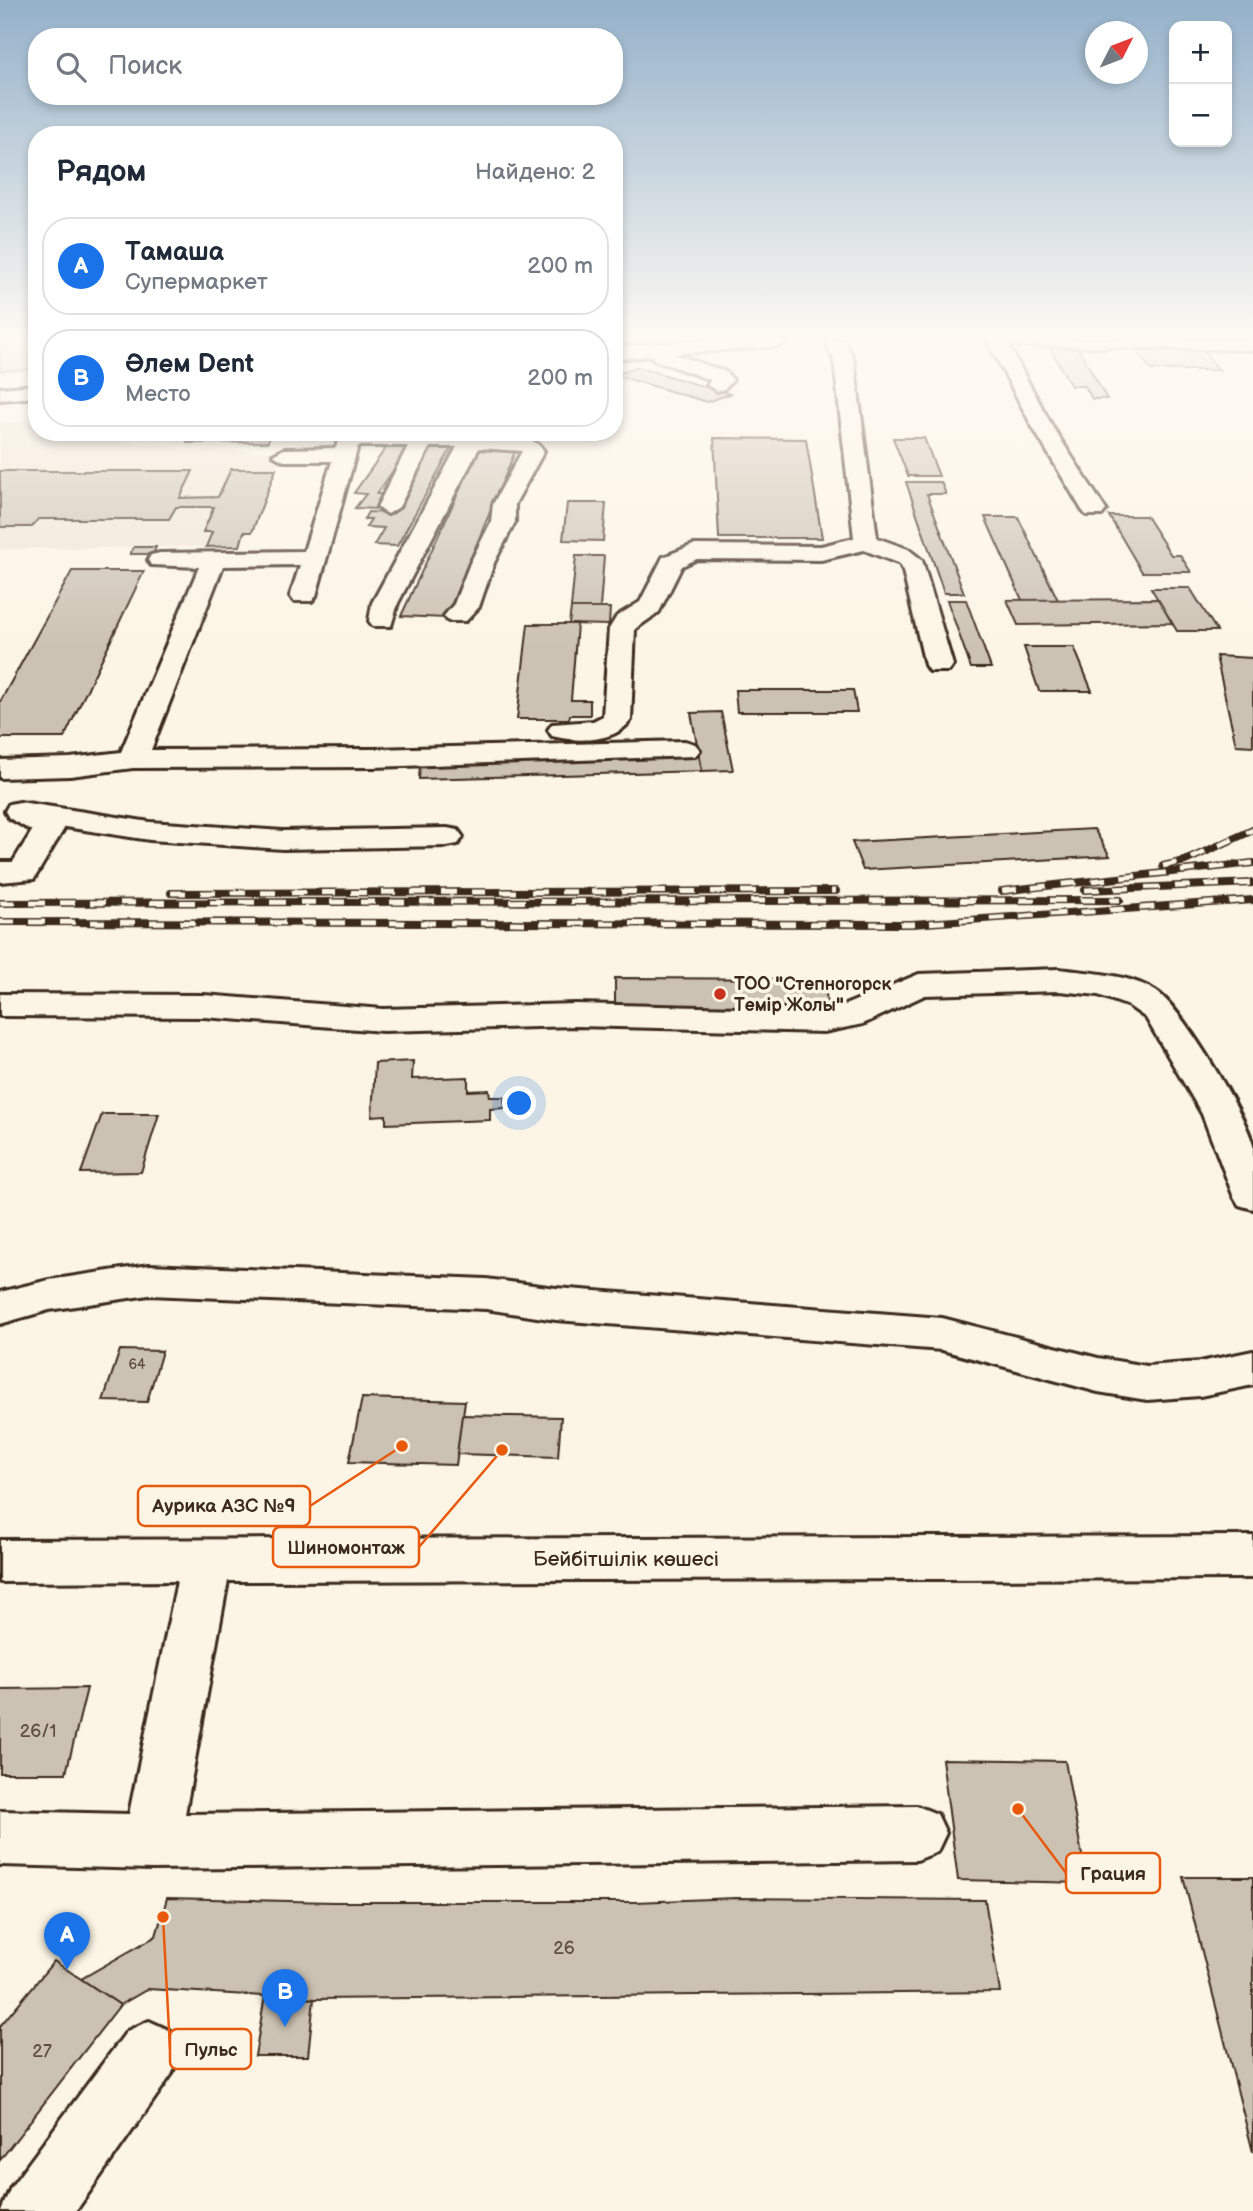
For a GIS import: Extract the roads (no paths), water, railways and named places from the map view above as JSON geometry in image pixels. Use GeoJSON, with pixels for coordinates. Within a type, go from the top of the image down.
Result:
{"type":"FeatureCollection","features":[{"type":"Feature","properties":{"kind":"street"},"geometry":{"type":"LineString","coordinates":[[284,455],[342,443]]}},
{"type":"Feature","properties":{"kind":"street"},"geometry":{"type":"LineString","coordinates":[[303,596],[348,443]]}},
{"type":"Feature","properties":{"kind":"street"},"geometry":{"type":"LineString","coordinates":[[388,508],[421,443]]}},
{"type":"Feature","properties":{"kind":"street"},"geometry":{"type":"LineString","coordinates":[[382,621],[385,603],[470,443]]}},
{"type":"Feature","properties":{"kind":"street"},"geometry":{"type":"LineString","coordinates":[[457,616],[466,607],[482,563],[503,522],[504,504],[533,451],[528,445],[520,443]]}},
{"type":"Feature","properties":{"kind":"street"},"geometry":{"type":"LineString","coordinates":[[854,443],[866,542]]}},
{"type":"Feature","properties":{"kind":"street"},"geometry":{"type":"LineString","coordinates":[[1053,443],[1094,510]]}},
{"type":"Feature","properties":{"kind":"street"},"geometry":{"type":"LineString","coordinates":[[249,539],[317,549]]}},
{"type":"Feature","properties":{"kind":"street"},"geometry":{"type":"LineString","coordinates":[[532,730],[599,730],[617,720],[622,629],[625,621],[650,607],[672,562],[678,556],[693,552],[821,554],[866,542],[910,560],[939,665]]}},
{"type":"Feature","properties":{"kind":"street"},"geometry":{"type":"LineString","coordinates":[[160,560],[214,559],[317,549]]}},
{"type":"Feature","properties":{"kind":"street"},"geometry":{"type":"LineString","coordinates":[[133,759],[214,559]]}},
{"type":"Feature","properties":{"kind":"street"},"geometry":{"type":"LineString","coordinates":[[0,769],[70,767],[133,759],[374,758],[685,750]]}},
{"type":"Feature","properties":{"kind":"street"},"geometry":{"type":"LineString","coordinates":[[11,810],[150,831],[283,840],[447,836]]}},
{"type":"Feature","properties":{"kind":"street"},"geometry":{"type":"LineString","coordinates":[[0,872],[23,872],[50,828],[11,810]]}},
{"type":"Feature","properties":{"kind":"street"},"geometry":{"type":"LineString","coordinates":[[0,1004],[204,1006],[383,1020],[576,1015],[824,1021],[850,1016],[919,985],[1059,980],[1103,985],[1142,998],[1160,1012],[1221,1114],[1253,1195]]}},
{"type":"Feature","properties":{"kind":"street"},"geometry":{"type":"LineString","coordinates":[[0,1308],[48,1295],[149,1280],[486,1294],[556,1304],[942,1334],[1098,1375],[1147,1383],[1200,1379],[1253,1368]]}},
{"type":"Feature","properties":{"kind":"street"},"geometry":{"type":"LineString","coordinates":[[152,1842],[181,1681],[207,1560]]}},
{"type":"Feature","properties":{"kind":"street","name":"Бейбітшілік көшесі"},"geometry":{"type":"LineString","coordinates":[[0,1562],[1251,1562]]}},
{"type":"Feature","properties":{"kind":"street"},"geometry":{"type":"LineString","coordinates":[[0,1838],[152,1842],[917,1833]]}},
{"type":"Feature","properties":{"kind":"street"},"geometry":{"type":"LineString","coordinates":[[35,2211],[149,2053]]}},
{"type":"Feature","properties":{"kind":"railway"},"geometry":{"type":"LineString","coordinates":[[1163,866],[1185,861],[1253,830]]}},
{"type":"Feature","properties":{"kind":"railway"},"geometry":{"type":"LineString","coordinates":[[1002,891],[1253,863]]}},
{"type":"Feature","properties":{"kind":"railway"},"geometry":{"type":"LineString","coordinates":[[1085,890],[1253,883]]}},
{"type":"Feature","properties":{"kind":"railway"},"geometry":{"type":"LineString","coordinates":[[171,893],[836,891]]}},
{"type":"Feature","properties":{"kind":"railway"},"geometry":{"type":"LineString","coordinates":[[0,903],[1120,900]]}},
{"type":"Feature","properties":{"kind":"railway"},"geometry":{"type":"LineString","coordinates":[[0,922],[912,924],[1253,900]]}},
{"type":"Feature","properties":{"kind":"place","name":"ТОО \"Степногорск Темiр Жолы\""},"geometry":{"type":"Point","coordinates":[720,994]}},
{"type":"Feature","properties":{"kind":"place","name":"Аурика АЗС №9"},"geometry":{"type":"Point","coordinates":[402,1446]}},
{"type":"Feature","properties":{"kind":"place","name":"Шиномонтаж"},"geometry":{"type":"Point","coordinates":[502,1450]}},
{"type":"Feature","properties":{"kind":"place","name":"Грация"},"geometry":{"type":"Point","coordinates":[1018,1809]}},
{"type":"Feature","properties":{"kind":"place","name":"Пульс"},"geometry":{"type":"Point","coordinates":[163,1917]}},
{"type":"Feature","properties":{"kind":"place","name":"Тамаша"},"geometry":{"type":"Point","coordinates":[67,1970]}},
{"type":"Feature","properties":{"kind":"place","name":"Әлем Dent"},"geometry":{"type":"Point","coordinates":[285,2027]}}]}
